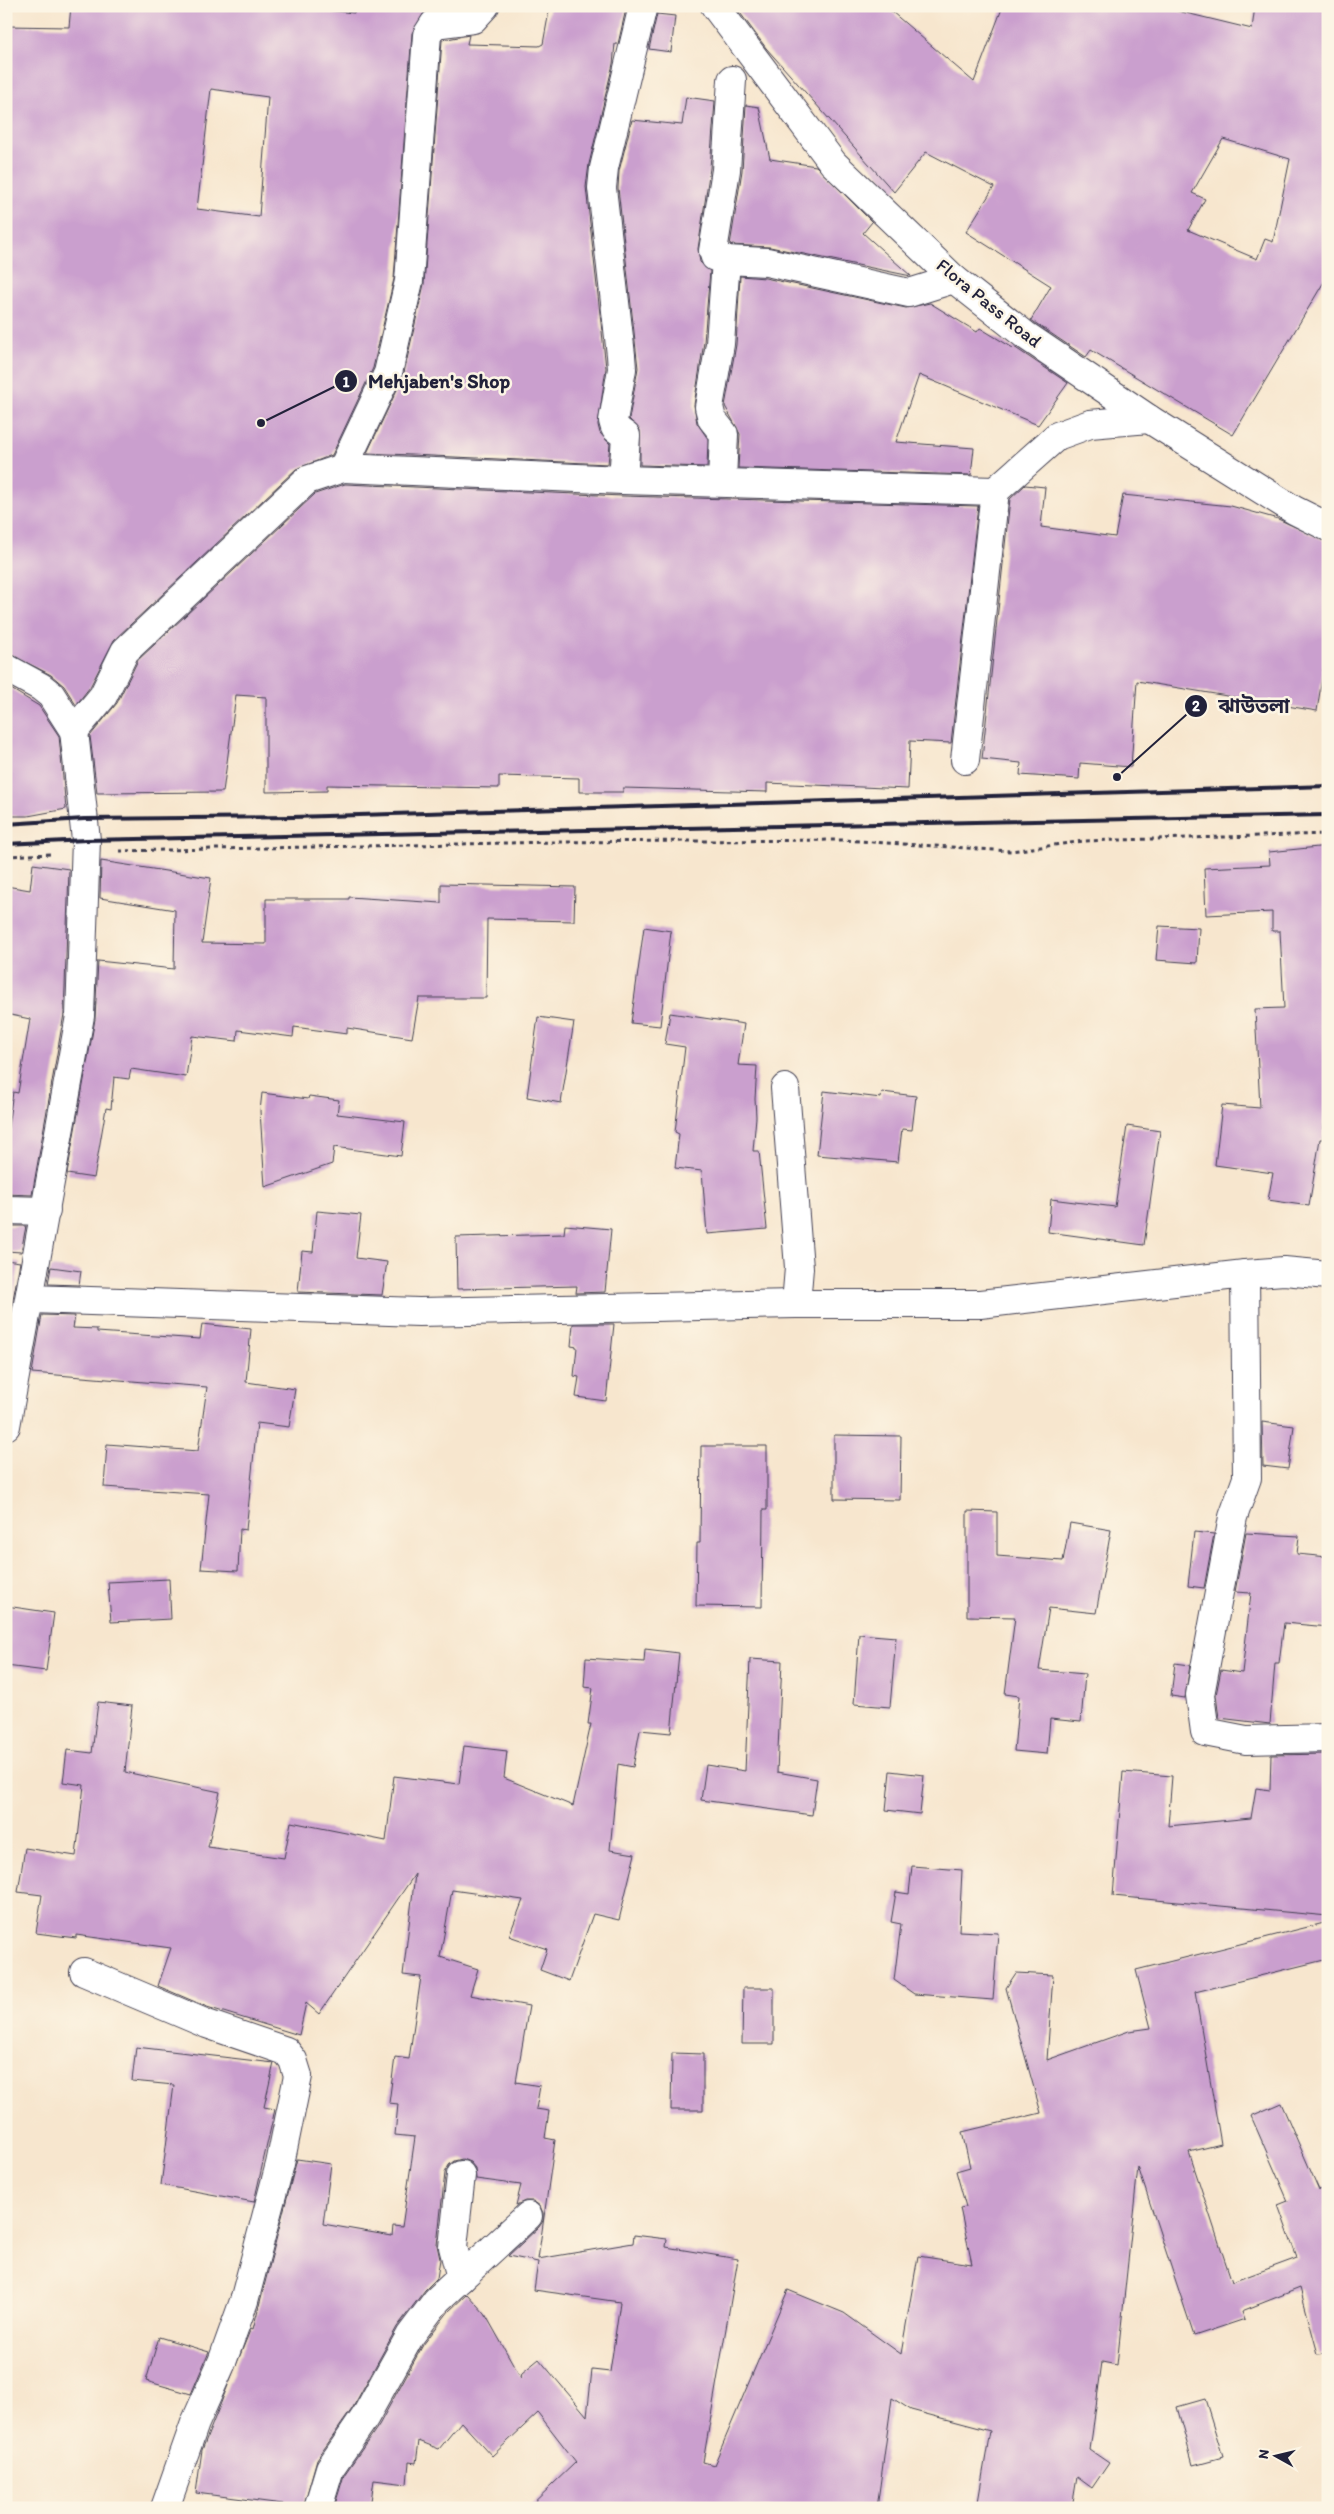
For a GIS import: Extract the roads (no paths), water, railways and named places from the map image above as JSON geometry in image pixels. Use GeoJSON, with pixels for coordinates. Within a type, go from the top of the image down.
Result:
{"type":"FeatureCollection","features":[{"type":"Feature","properties":{"kind":"street"},"geometry":{"type":"LineString","coordinates":[[343,468],[388,373],[409,282],[426,35],[434,24],[473,19],[485,6]]}},
{"type":"Feature","properties":{"kind":"street"},"geometry":{"type":"LineString","coordinates":[[622,480],[626,436],[616,428],[613,421],[622,369],[602,188],[604,168],[643,6]]}},
{"type":"Feature","properties":{"kind":"street","name":"Flora Pass Road"},"geometry":{"type":"LineString","coordinates":[[715,6],[833,163],[954,279],[1025,335],[1149,419],[1294,510],[1328,527]]}},
{"type":"Feature","properties":{"kind":"street"},"geometry":{"type":"LineString","coordinates":[[732,80],[726,170],[713,251],[715,257],[726,260],[767,262],[909,293],[954,279]]}},
{"type":"Feature","properties":{"kind":"street"},"geometry":{"type":"LineString","coordinates":[[722,481],[724,434],[722,429],[712,419],[709,407],[720,344],[726,260]]}},
{"type":"Feature","properties":{"kind":"street"},"geometry":{"type":"LineString","coordinates":[[965,760],[995,491],[1057,436],[1090,424],[1149,419]]}},
{"type":"Feature","properties":{"kind":"street"},"geometry":{"type":"LineString","coordinates":[[74,731],[103,696],[125,651],[307,480],[343,468],[622,480],[722,481],[995,491]]}},
{"type":"Feature","properties":{"kind":"street"},"geometry":{"type":"LineString","coordinates":[[6,668],[41,687],[51,695],[74,731],[86,840],[84,852],[80,1016],[31,1299],[6,1426]]}},
{"type":"Feature","properties":{"kind":"street"},"geometry":{"type":"LineString","coordinates":[[785,1088],[800,1268],[796,1304]]}},
{"type":"Feature","properties":{"kind":"street"},"geometry":{"type":"LineString","coordinates":[[6,1210],[46,1211]]}},
{"type":"Feature","properties":{"kind":"street"},"geometry":{"type":"LineString","coordinates":[[31,1299],[418,1312],[796,1304],[980,1304],[1245,1274],[1284,1271],[1328,1275]]}},
{"type":"Feature","properties":{"kind":"street"},"geometry":{"type":"LineString","coordinates":[[1245,1274],[1247,1478],[1234,1517],[1200,1694],[1205,1732],[1246,1740],[1328,1738]]}},
{"type":"Feature","properties":{"kind":"street"},"geometry":{"type":"LineString","coordinates":[[84,1972],[208,2024],[286,2050],[293,2060],[298,2076],[280,2164],[244,2301],[222,2362],[195,2423],[166,2508]]}},
{"type":"Feature","properties":{"kind":"street"},"geometry":{"type":"LineString","coordinates":[[461,2175],[453,2247],[462,2278]]}},
{"type":"Feature","properties":{"kind":"street"},"geometry":{"type":"LineString","coordinates":[[318,2508],[330,2468],[365,2417],[410,2336],[438,2300],[528,2216]]}},
{"type":"Feature","properties":{"kind":"railway"},"geometry":{"type":"LineString","coordinates":[[6,824],[84,819],[293,817],[1328,786]]}},
{"type":"Feature","properties":{"kind":"railway"},"geometry":{"type":"LineString","coordinates":[[6,844],[86,840],[1328,815]]}},
{"type":"Feature","properties":{"kind":"place","name":"Mehjaben's Shop"},"geometry":{"type":"Point","coordinates":[261,423]}},
{"type":"Feature","properties":{"kind":"place","name":"ঝাউতলা"},"geometry":{"type":"Point","coordinates":[1117,777]}}]}
